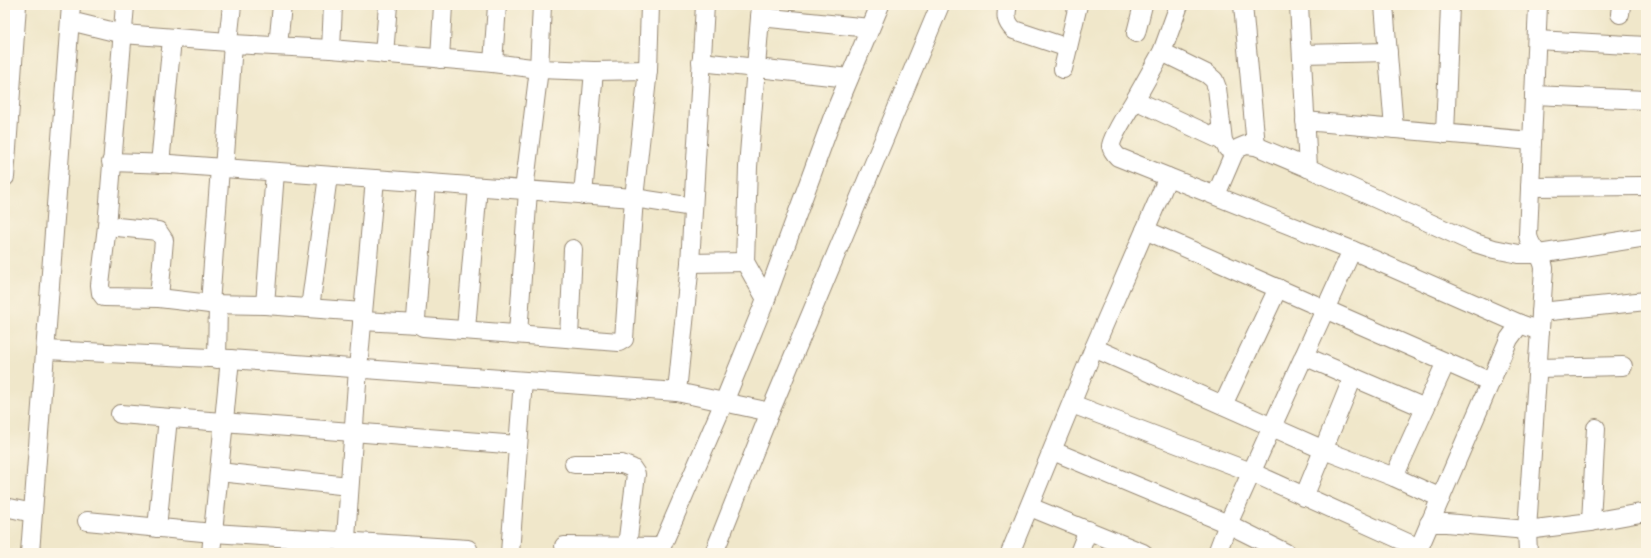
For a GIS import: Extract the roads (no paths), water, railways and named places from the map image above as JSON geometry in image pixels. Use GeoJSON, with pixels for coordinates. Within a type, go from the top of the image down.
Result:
{"type":"FeatureCollection","features":[{"type":"Feature","properties":{"kind":"street"},"geometry":{"type":"LineString","coordinates":[[5,178],[17,5]]}},
{"type":"Feature","properties":{"kind":"street"},"geometry":{"type":"LineString","coordinates":[[125,5],[111,162],[107,226],[100,285],[100,293],[104,297],[159,298],[214,304],[310,308],[418,324],[423,327],[466,329],[619,342],[624,339],[634,198],[648,70],[650,5]]}},
{"type":"Feature","properties":{"kind":"street"},"geometry":{"type":"LineString","coordinates":[[211,553],[224,423],[223,359],[214,304],[232,5]]}},
{"type":"Feature","properties":{"kind":"street"},"geometry":{"type":"LineString","coordinates":[[278,46],[282,5]]}},
{"type":"Feature","properties":{"kind":"street"},"geometry":{"type":"LineString","coordinates":[[331,49],[333,5]]}},
{"type":"Feature","properties":{"kind":"street"},"geometry":{"type":"LineString","coordinates":[[384,54],[388,5]]}},
{"type":"Feature","properties":{"kind":"street"},"geometry":{"type":"LineString","coordinates":[[440,59],[443,5]]}},
{"type":"Feature","properties":{"kind":"street"},"geometry":{"type":"LineString","coordinates":[[493,63],[497,5]]}},
{"type":"Feature","properties":{"kind":"street"},"geometry":{"type":"LineString","coordinates":[[518,334],[526,190],[539,69],[542,5]]}},
{"type":"Feature","properties":{"kind":"street"},"geometry":{"type":"LineString","coordinates":[[677,392],[690,263],[705,5]]}},
{"type":"Feature","properties":{"kind":"street"},"geometry":{"type":"LineString","coordinates":[[564,546],[627,546],[660,550],[724,402],[766,299],[808,180],[880,5]]}},
{"type":"Feature","properties":{"kind":"street"},"geometry":{"type":"LineString","coordinates":[[714,553],[770,412],[940,5]]}},
{"type":"Feature","properties":{"kind":"street"},"geometry":{"type":"LineString","coordinates":[[1008,5],[1006,19],[1009,26],[1014,30],[1068,48]]}},
{"type":"Feature","properties":{"kind":"street"},"geometry":{"type":"LineString","coordinates":[[1063,69],[1078,5]]}},
{"type":"Feature","properties":{"kind":"street"},"geometry":{"type":"LineString","coordinates":[[1136,33],[1143,5]]}},
{"type":"Feature","properties":{"kind":"street"},"geometry":{"type":"LineString","coordinates":[[1179,5],[1162,52],[1111,145],[1112,151],[1118,157],[1352,250],[1520,324],[1540,331]]}},
{"type":"Feature","properties":{"kind":"street"},"geometry":{"type":"LineString","coordinates":[[1243,5],[1256,146]]}},
{"type":"Feature","properties":{"kind":"street"},"geometry":{"type":"LineString","coordinates":[[1299,5],[1308,168]]}},
{"type":"Feature","properties":{"kind":"street"},"geometry":{"type":"LineString","coordinates":[[1384,5],[1394,129]]}},
{"type":"Feature","properties":{"kind":"street"},"geometry":{"type":"LineString","coordinates":[[1445,134],[1450,5]]}},
{"type":"Feature","properties":{"kind":"street"},"geometry":{"type":"LineString","coordinates":[[1528,553],[1527,530],[1544,268],[1543,260],[1529,242],[1538,5]]}},
{"type":"Feature","properties":{"kind":"street"},"geometry":{"type":"LineString","coordinates":[[766,299],[745,262],[748,167],[761,11],[870,28]]}},
{"type":"Feature","properties":{"kind":"street"},"geometry":{"type":"LineString","coordinates":[[30,553],[71,13],[123,34],[172,39],[331,49],[493,63],[539,69],[594,71],[648,70]]}},
{"type":"Feature","properties":{"kind":"street"},"geometry":{"type":"LineString","coordinates":[[160,164],[172,39]]}},
{"type":"Feature","properties":{"kind":"street"},"geometry":{"type":"LineString","coordinates":[[1537,40],[1646,46]]}},
{"type":"Feature","properties":{"kind":"street"},"geometry":{"type":"LineString","coordinates":[[1162,52],[1207,74],[1214,80],[1229,147],[1216,195]]}},
{"type":"Feature","properties":{"kind":"street"},"geometry":{"type":"LineString","coordinates":[[1302,54],[1388,52]]}},
{"type":"Feature","properties":{"kind":"street"},"geometry":{"type":"LineString","coordinates":[[701,62],[849,78]]}},
{"type":"Feature","properties":{"kind":"street"},"geometry":{"type":"LineString","coordinates":[[583,194],[594,71]]}},
{"type":"Feature","properties":{"kind":"street"},"geometry":{"type":"LineString","coordinates":[[1534,95],[1646,100]]}},
{"type":"Feature","properties":{"kind":"street"},"geometry":{"type":"LineString","coordinates":[[1135,100],[1229,147],[1239,148],[1246,145],[1256,146],[1472,242],[1494,249],[1519,254],[1539,254],[1646,237]]}},
{"type":"Feature","properties":{"kind":"street"},"geometry":{"type":"LineString","coordinates":[[1305,122],[1532,141]]}},
{"type":"Feature","properties":{"kind":"street"},"geometry":{"type":"LineString","coordinates":[[111,162],[222,168],[583,194],[634,198],[694,207]]}},
{"type":"Feature","properties":{"kind":"street"},"geometry":{"type":"LineString","coordinates":[[265,305],[275,172]]}},
{"type":"Feature","properties":{"kind":"street"},"geometry":{"type":"LineString","coordinates":[[310,308],[328,176]]}},
{"type":"Feature","properties":{"kind":"street"},"geometry":{"type":"LineString","coordinates":[[1010,553],[1094,348],[1168,177]]}},
{"type":"Feature","properties":{"kind":"street"},"geometry":{"type":"LineString","coordinates":[[345,547],[358,369],[375,179]]}},
{"type":"Feature","properties":{"kind":"street"},"geometry":{"type":"LineString","coordinates":[[418,324],[416,319],[426,183]]}},
{"type":"Feature","properties":{"kind":"street"},"geometry":{"type":"LineString","coordinates":[[1530,187],[1646,186]]}},
{"type":"Feature","properties":{"kind":"street"},"geometry":{"type":"LineString","coordinates":[[466,329],[478,187]]}},
{"type":"Feature","properties":{"kind":"street"},"geometry":{"type":"LineString","coordinates":[[107,226],[158,231],[161,233],[164,240],[159,298]]}},
{"type":"Feature","properties":{"kind":"street"},"geometry":{"type":"LineString","coordinates":[[1145,230],[1491,382]]}},
{"type":"Feature","properties":{"kind":"street"},"geometry":{"type":"LineString","coordinates":[[569,337],[573,249]]}},
{"type":"Feature","properties":{"kind":"street"},"geometry":{"type":"LineString","coordinates":[[1217,553],[1251,472],[1352,250]]}},
{"type":"Feature","properties":{"kind":"street"},"geometry":{"type":"LineString","coordinates":[[690,263],[745,262]]}},
{"type":"Feature","properties":{"kind":"street"},"geometry":{"type":"LineString","coordinates":[[1223,405],[1278,288]]}},
{"type":"Feature","properties":{"kind":"street"},"geometry":{"type":"LineString","coordinates":[[1540,312],[1646,301]]}},
{"type":"Feature","properties":{"kind":"street"},"geometry":{"type":"LineString","coordinates":[[1072,404],[1251,472],[1418,551],[1509,339],[1520,324]]}},
{"type":"Feature","properties":{"kind":"street"},"geometry":{"type":"LineString","coordinates":[[1094,348],[1324,450],[1394,477],[1440,498]]}},
{"type":"Feature","properties":{"kind":"street"},"geometry":{"type":"LineString","coordinates":[[46,350],[223,359],[677,392],[770,412]]}},
{"type":"Feature","properties":{"kind":"street"},"geometry":{"type":"LineString","coordinates":[[1304,356],[1425,408]]}},
{"type":"Feature","properties":{"kind":"street"},"geometry":{"type":"LineString","coordinates":[[1394,477],[1446,362]]}},
{"type":"Feature","properties":{"kind":"street"},"geometry":{"type":"LineString","coordinates":[[1538,368],[1623,366]]}},
{"type":"Feature","properties":{"kind":"street"},"geometry":{"type":"LineString","coordinates":[[1304,496],[1353,377]]}},
{"type":"Feature","properties":{"kind":"street"},"geometry":{"type":"LineString","coordinates":[[510,553],[523,381]]}},
{"type":"Feature","properties":{"kind":"street"},"geometry":{"type":"LineString","coordinates":[[120,414],[518,445]]}},
{"type":"Feature","properties":{"kind":"street"},"geometry":{"type":"LineString","coordinates":[[157,528],[168,418]]}},
{"type":"Feature","properties":{"kind":"street"},"geometry":{"type":"LineString","coordinates":[[1591,522],[1596,428]]}},
{"type":"Feature","properties":{"kind":"street"},"geometry":{"type":"LineString","coordinates":[[1053,451],[1228,524],[1286,553]]}},
{"type":"Feature","properties":{"kind":"street"},"geometry":{"type":"LineString","coordinates":[[574,464],[622,464],[632,468],[636,474],[627,546]]}},
{"type":"Feature","properties":{"kind":"street"},"geometry":{"type":"LineString","coordinates":[[219,472],[349,486]]}},
{"type":"Feature","properties":{"kind":"street"},"geometry":{"type":"LineString","coordinates":[[5,507],[33,513]]}},
{"type":"Feature","properties":{"kind":"street"},"geometry":{"type":"LineString","coordinates":[[1030,507],[1143,553]]}},
{"type":"Feature","properties":{"kind":"street"},"geometry":{"type":"LineString","coordinates":[[1429,523],[1446,523],[1527,530],[1591,522],[1646,512]]}},
{"type":"Feature","properties":{"kind":"street"},"geometry":{"type":"LineString","coordinates":[[87,521],[345,547],[468,549]]}},
{"type":"Feature","properties":{"kind":"street"},"geometry":{"type":"LineString","coordinates":[[1079,553],[1088,530]]}}]}
